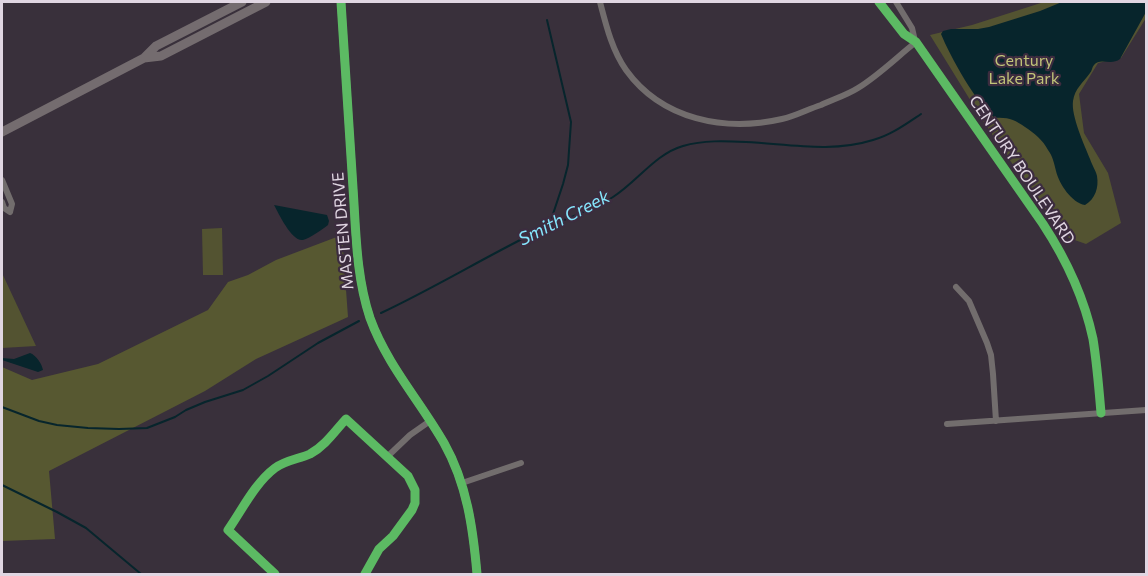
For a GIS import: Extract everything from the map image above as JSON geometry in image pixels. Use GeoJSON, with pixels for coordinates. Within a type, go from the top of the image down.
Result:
{"type":"FeatureCollection","features":[{"type":"Feature","properties":{"kind":"main road"},"geometry":{"type":"LineString","coordinates":[[2,132],[144,58],[156,46],[242,2]]}},
{"type":"Feature","properties":{"kind":"main road"},"geometry":{"type":"LineString","coordinates":[[144,58],[161,56],[266,2]]}},
{"type":"Feature","properties":{"kind":"street","name":"MASTEN DRIVE"},"geometry":{"type":"LineString","coordinates":[[341,2],[357,250],[362,289],[373,324],[386,354],[451,456],[462,483],[472,525],[477,574]]}},
{"type":"Feature","properties":{"kind":"street"},"geometry":{"type":"LineString","coordinates":[[600,2],[615,50],[626,69],[642,87],[671,109],[692,118],[713,122],[751,123],[794,115],[842,96],[867,82],[916,42]]}},
{"type":"Feature","properties":{"kind":"street","name":"CENTURY BOULEVARD"},"geometry":{"type":"LineString","coordinates":[[879,2],[904,34],[916,42]]}},
{"type":"Feature","properties":{"kind":"street","name":"CENTURY BOULEVARD"},"geometry":{"type":"LineString","coordinates":[[896,2],[912,28],[916,42],[1043,224],[1062,255],[1077,287],[1090,328],[1101,413]]}},
{"type":"Feature","properties":{"kind":"street"},"geometry":{"type":"LineString","coordinates":[[2,180],[12,204],[10,212],[4,208],[2,202]]}},
{"type":"Feature","properties":{"kind":"street"},"geometry":{"type":"LineString","coordinates":[[956,287],[972,306],[991,355],[996,421]]}},
{"type":"Feature","properties":{"kind":"street"},"geometry":{"type":"LineString","coordinates":[[948,424],[1146,410]]}},
{"type":"Feature","properties":{"kind":"street"},"geometry":{"type":"LineString","coordinates":[[275,574],[228,530],[263,480],[279,465],[306,456],[320,447],[346,419],[408,476],[413,482],[416,496],[412,510],[398,530],[379,549],[365,574]]}},
{"type":"Feature","properties":{"kind":"street"},"geometry":{"type":"LineString","coordinates":[[388,456],[410,435],[430,421]]}},
{"type":"Feature","properties":{"kind":"street"},"geometry":{"type":"LineString","coordinates":[[462,483],[521,463]]}},
{"type":"Feature","properties":{"kind":"green space","name":"Century Lake Park"},"geometry":{"type":"Polygon","coordinates":[[[1044,2],[1146,2],[1146,18],[1121,58],[1098,63],[1079,94],[1084,133],[1108,173],[1121,223],[1086,244],[1069,238],[1040,204],[985,124],[930,35],[972,25],[1044,2]]]}},
{"type":"Feature","properties":{"kind":"green space"},"geometry":{"type":"Polygon","coordinates":[[[222,228],[223,275],[203,275],[202,229],[222,228]]]}},
{"type":"Feature","properties":{"kind":"green space"},"geometry":{"type":"Polygon","coordinates":[[[342,235],[348,317],[256,359],[205,391],[49,471],[55,539],[2,541],[2,367],[32,380],[98,364],[208,310],[228,282],[248,275],[276,260],[342,235]]]}},
{"type":"Feature","properties":{"kind":"green space"},"geometry":{"type":"Polygon","coordinates":[[[2,273],[36,346],[2,348],[2,273]]]}},
{"type":"Feature","properties":{"kind":"water","name":"Century Lake Park"},"geometry":{"type":"Polygon","coordinates":[[[1062,2],[1146,2],[1146,12],[1120,59],[1113,62],[1096,63],[1074,96],[1073,107],[1076,122],[1097,180],[1094,196],[1085,205],[1075,201],[1063,187],[1051,155],[1038,137],[1015,121],[995,118],[988,112],[957,66],[941,34],[951,29],[989,27],[1062,2]]]}},
{"type":"Feature","properties":{"kind":"water"},"geometry":{"type":"Polygon","coordinates":[[[274,205],[327,215],[328,225],[303,240],[299,239],[286,227],[274,205]]]}},
{"type":"Feature","properties":{"kind":"water"},"geometry":{"type":"Polygon","coordinates":[[[30,353],[38,360],[43,370],[38,372],[2,360],[2,358],[14,359],[30,353]]]}},
{"type":"Feature","properties":{"kind":"waterway"},"geometry":{"type":"LineString","coordinates":[[547,20],[571,122],[568,165],[549,226]]}},
{"type":"Feature","properties":{"kind":"waterway","name":"Smith Creek"},"geometry":{"type":"LineString","coordinates":[[381,313],[530,235],[603,203],[622,191],[664,155],[683,146],[722,141],[810,147],[857,144],[880,138],[921,114]]}},
{"type":"Feature","properties":{"kind":"waterway","name":"Smith Creek"},"geometry":{"type":"LineString","coordinates":[[2,407],[57,425],[88,428],[147,428],[205,402],[243,390],[318,343],[359,321]]}},
{"type":"Feature","properties":{"kind":"waterway"},"geometry":{"type":"LineString","coordinates":[[2,485],[86,528],[141,574]]}},
{"type":"Feature","properties":{"kind":"cycle path"},"geometry":{"type":"LineString","coordinates":[[341,2],[356,237],[365,302],[385,351],[435,427],[452,459],[468,507],[477,574]]}},
{"type":"Feature","properties":{"kind":"cycle path"},"geometry":{"type":"LineString","coordinates":[[879,2],[904,34],[916,42],[1043,224],[1059,251],[1079,293],[1089,323],[1096,358],[1101,413]]}},
{"type":"Feature","properties":{"kind":"cycle path"},"geometry":{"type":"LineString","coordinates":[[275,574],[228,530],[255,489],[268,474],[284,463],[315,451],[346,419],[408,476],[415,490],[415,503],[412,510],[393,536],[379,549],[365,574]]}}]}
